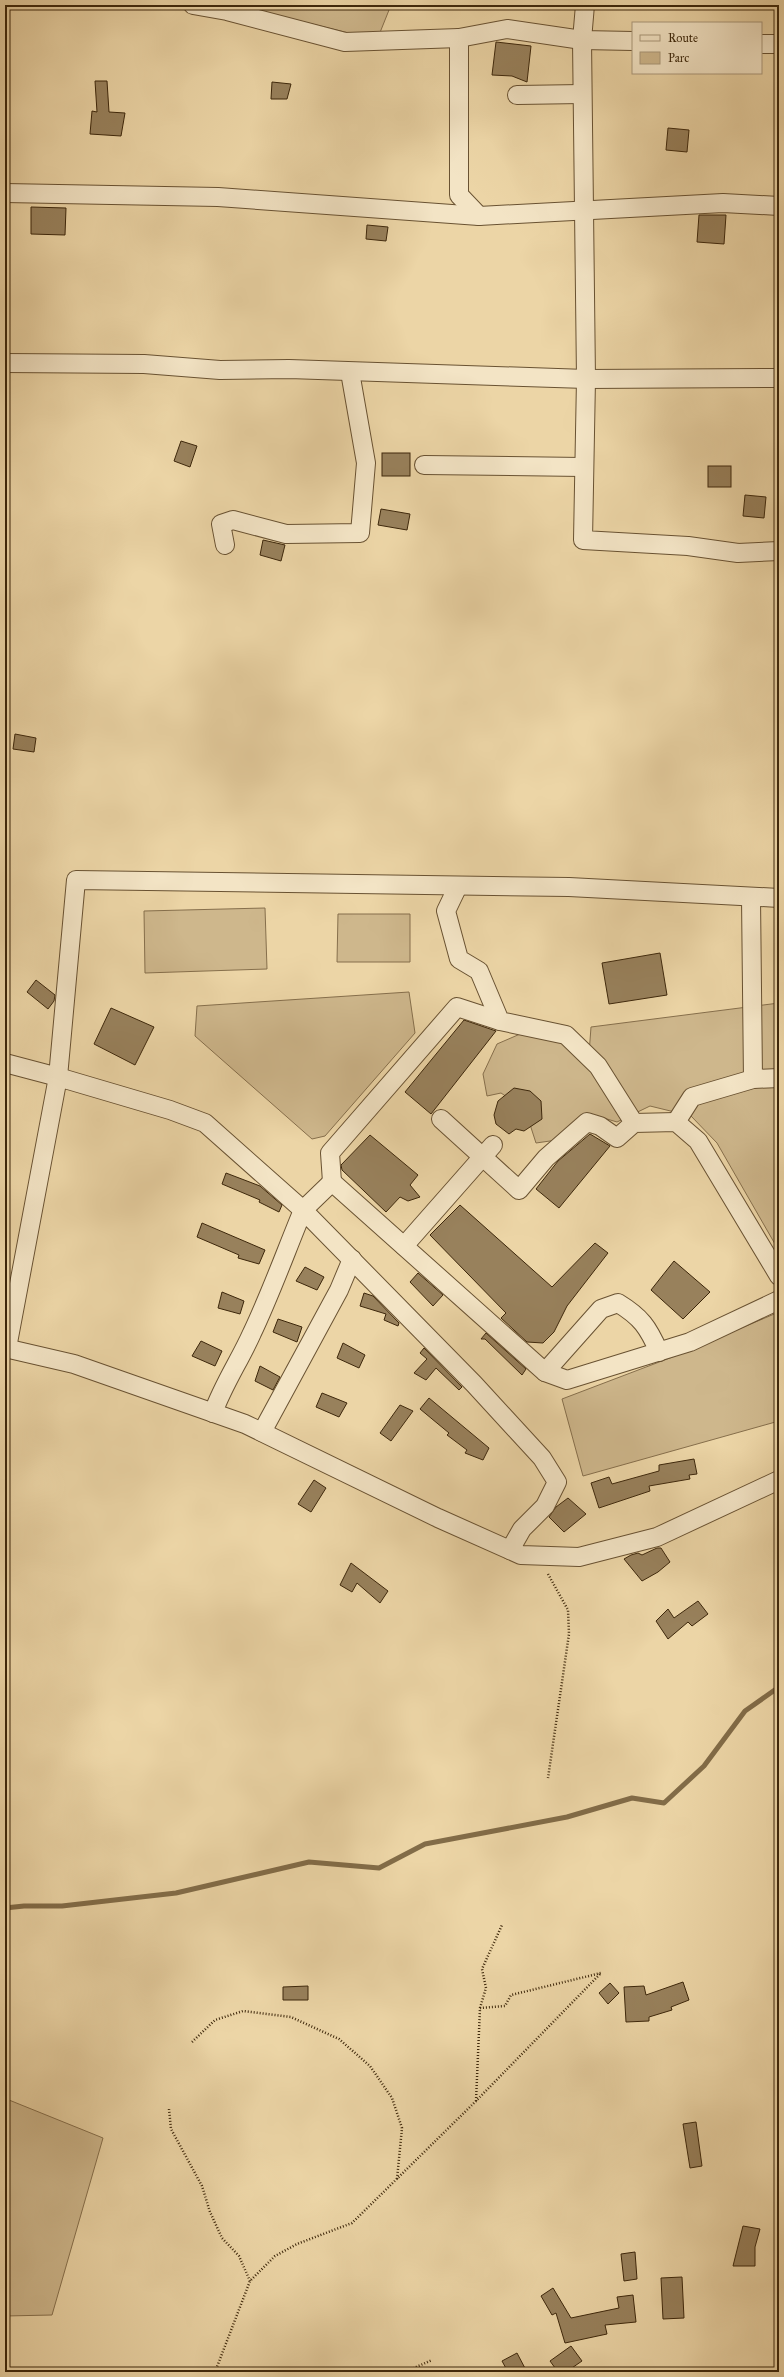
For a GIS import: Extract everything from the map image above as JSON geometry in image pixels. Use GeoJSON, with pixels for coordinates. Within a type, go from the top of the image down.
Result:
{"type":"FeatureCollection","features":[{"type":"Feature","properties":{"kind":"street"},"geometry":{"type":"LineString","coordinates":[[194,5],[227,11],[345,42],[459,38],[507,29],[582,40],[632,41]]}},
{"type":"Feature","properties":{"kind":"street"},"geometry":{"type":"LineString","coordinates":[[584,5],[582,40],[582,94],[586,379],[583,467],[583,540],[688,546],[738,553],[779,551]]}},
{"type":"Feature","properties":{"kind":"street"},"geometry":{"type":"LineString","coordinates":[[459,38],[459,195],[479,216]]}},
{"type":"Feature","properties":{"kind":"street"},"geometry":{"type":"LineString","coordinates":[[762,44],[779,44]]}},
{"type":"Feature","properties":{"kind":"street"},"geometry":{"type":"LineString","coordinates":[[517,95],[582,94]]}},
{"type":"Feature","properties":{"kind":"street"},"geometry":{"type":"LineString","coordinates":[[5,193],[218,197],[479,216],[723,203],[779,206]]}},
{"type":"Feature","properties":{"kind":"street"},"geometry":{"type":"LineString","coordinates":[[5,363],[144,364],[220,370],[289,369],[586,379],[779,378]]}},
{"type":"Feature","properties":{"kind":"street"},"geometry":{"type":"LineString","coordinates":[[226,545],[222,524],[233,520],[286,534],[360,533],[366,463],[350,372]]}},
{"type":"Feature","properties":{"kind":"street"},"geometry":{"type":"LineString","coordinates":[[424,465],[583,467]]}},
{"type":"Feature","properties":{"kind":"street"},"geometry":{"type":"LineString","coordinates":[[779,898],[751,898],[569,887],[76,880],[58,1077],[6,1348],[74,1364],[213,1412],[262,1432],[438,1518],[521,1555],[579,1557],[657,1537],[779,1480]]}},
{"type":"Feature","properties":{"kind":"street"},"geometry":{"type":"LineString","coordinates":[[458,886],[446,911],[459,959],[479,971],[500,1021]]}},
{"type":"Feature","properties":{"kind":"street"},"geometry":{"type":"LineString","coordinates":[[751,898],[753,1079]]}},
{"type":"Feature","properties":{"kind":"street"},"geometry":{"type":"LineString","coordinates":[[634,1123],[598,1066],[566,1035],[500,1021],[457,1007],[330,1153],[332,1182],[545,1372],[567,1380],[690,1342],[779,1300]]}},
{"type":"Feature","properties":{"kind":"street"},"geometry":{"type":"LineString","coordinates":[[5,1063],[170,1110],[205,1123],[303,1210],[474,1384],[542,1458],[557,1482],[545,1506],[522,1529],[510,1550]]}},
{"type":"Feature","properties":{"kind":"street"},"geometry":{"type":"LineString","coordinates":[[676,1122],[692,1097],[753,1079],[779,1078]]}},
{"type":"Feature","properties":{"kind":"street"},"geometry":{"type":"LineString","coordinates":[[441,1119],[488,1151],[519,1190],[546,1158],[587,1122],[600,1126],[617,1138],[634,1123],[676,1122],[698,1141],[779,1276]]}},
{"type":"Feature","properties":{"kind":"street"},"geometry":{"type":"LineString","coordinates":[[404,1246],[488,1151]]}},
{"type":"Feature","properties":{"kind":"street"},"geometry":{"type":"LineString","coordinates":[[213,1412],[220,1394],[242,1356],[259,1319],[303,1210],[332,1182]]}},
{"type":"Feature","properties":{"kind":"street"},"geometry":{"type":"LineString","coordinates":[[262,1432],[339,1290],[352,1259]]}},
{"type":"Feature","properties":{"kind":"street"},"geometry":{"type":"LineString","coordinates":[[545,1372],[601,1309],[618,1303],[635,1314],[649,1329],[659,1352]]}},
{"type":"Feature","properties":{"kind":"path"},"geometry":{"type":"LineString","coordinates":[[537,1556],[568,1610],[569,1634],[551,1743],[548,1778]]}},
{"type":"Feature","properties":{"kind":"path"},"geometry":{"type":"LineString","coordinates":[[476,2101],[480,2008],[486,1988],[482,1969],[502,1925]]}},
{"type":"Feature","properties":{"kind":"path"},"geometry":{"type":"LineString","coordinates":[[215,2372],[250,2281],[275,2256],[296,2244],[352,2223],[476,2101],[601,1973],[511,1995],[505,2006],[480,2008]]}},
{"type":"Feature","properties":{"kind":"path"},"geometry":{"type":"LineString","coordinates":[[192,2042],[215,2020],[243,2011],[290,2017],[339,2038],[370,2066],[392,2098],[402,2128],[397,2180]]}},
{"type":"Feature","properties":{"kind":"path"},"geometry":{"type":"LineString","coordinates":[[169,2109],[171,2129],[202,2186],[210,2212],[222,2238],[239,2256],[250,2281]]}},
{"type":"Feature","properties":{"kind":"path"},"geometry":{"type":"LineString","coordinates":[[405,2372],[432,2360]]}},
{"type":"Feature","properties":{"kind":"green space"},"geometry":{"type":"Polygon","coordinates":[[[235,5],[391,5],[377,40],[235,5]]]}},
{"type":"Feature","properties":{"kind":"green space"},"geometry":{"type":"Polygon","coordinates":[[[265,908],[267,969],[145,973],[144,911],[265,908]]]}},
{"type":"Feature","properties":{"kind":"green space"},"geometry":{"type":"Polygon","coordinates":[[[338,914],[410,914],[410,962],[337,962],[338,914]]]}},
{"type":"Feature","properties":{"kind":"green space"},"geometry":{"type":"Polygon","coordinates":[[[409,992],[415,1033],[325,1136],[312,1139],[195,1036],[197,1006],[409,992]]]}},
{"type":"Feature","properties":{"kind":"green space"},"geometry":{"type":"Polygon","coordinates":[[[779,1003],[779,1251],[717,1143],[691,1116],[650,1106],[617,1122],[587,1113],[557,1140],[536,1143],[525,1109],[501,1093],[487,1096],[483,1074],[497,1044],[534,1028],[589,1054],[591,1027],[779,1003]]]}},
{"type":"Feature","properties":{"kind":"green space"},"geometry":{"type":"Polygon","coordinates":[[[779,1312],[779,1421],[583,1476],[562,1399],[675,1356],[779,1312]]]}},
{"type":"Feature","properties":{"kind":"green space"},"geometry":{"type":"Polygon","coordinates":[[[9,2100],[103,2138],[52,2315],[5,2316],[5,2103],[9,2100]]]}},
{"type":"Feature","properties":{"kind":"building"},"geometry":{"type":"Polygon","coordinates":[[[496,42],[531,46],[527,82],[512,76],[492,75],[496,42]]]}},
{"type":"Feature","properties":{"kind":"building"},"geometry":{"type":"Polygon","coordinates":[[[95,81],[107,81],[109,112],[125,113],[121,136],[90,134],[92,111],[97,112],[95,81]]]}},
{"type":"Feature","properties":{"kind":"building"},"geometry":{"type":"Polygon","coordinates":[[[272,82],[291,84],[287,99],[271,99],[272,82]]]}},
{"type":"Feature","properties":{"kind":"building"},"geometry":{"type":"Polygon","coordinates":[[[668,128],[689,130],[687,152],[666,150],[668,128]]]}},
{"type":"Feature","properties":{"kind":"building"},"geometry":{"type":"Polygon","coordinates":[[[31,207],[66,208],[65,235],[31,234],[31,207]]]}},
{"type":"Feature","properties":{"kind":"building"},"geometry":{"type":"Polygon","coordinates":[[[699,215],[726,215],[724,244],[697,242],[699,215]]]}},
{"type":"Feature","properties":{"kind":"building"},"geometry":{"type":"Polygon","coordinates":[[[367,225],[388,227],[386,241],[366,239],[367,225]]]}},
{"type":"Feature","properties":{"kind":"building"},"geometry":{"type":"Polygon","coordinates":[[[181,441],[197,446],[190,467],[174,461],[181,441]]]}},
{"type":"Feature","properties":{"kind":"building"},"geometry":{"type":"Polygon","coordinates":[[[382,453],[410,453],[410,476],[382,476],[382,453]]]}},
{"type":"Feature","properties":{"kind":"building"},"geometry":{"type":"Polygon","coordinates":[[[708,466],[731,466],[731,487],[708,487],[708,466]]]}},
{"type":"Feature","properties":{"kind":"building"},"geometry":{"type":"Polygon","coordinates":[[[745,495],[766,497],[764,518],[743,516],[745,495]]]}},
{"type":"Feature","properties":{"kind":"building"},"geometry":{"type":"Polygon","coordinates":[[[381,509],[410,514],[407,530],[378,525],[381,509]]]}},
{"type":"Feature","properties":{"kind":"building"},"geometry":{"type":"Polygon","coordinates":[[[263,540],[285,545],[281,561],[260,555],[263,540]]]}},
{"type":"Feature","properties":{"kind":"building"},"geometry":{"type":"Polygon","coordinates":[[[15,734],[36,738],[34,752],[13,749],[15,734]]]}},
{"type":"Feature","properties":{"kind":"building"},"geometry":{"type":"Polygon","coordinates":[[[660,953],[667,995],[609,1004],[602,963],[660,953]]]}},
{"type":"Feature","properties":{"kind":"building"},"geometry":{"type":"Polygon","coordinates":[[[36,980],[55,995],[54,1001],[48,1009],[27,992],[36,980]]]}},
{"type":"Feature","properties":{"kind":"building"},"geometry":{"type":"Polygon","coordinates":[[[111,1008],[154,1027],[135,1065],[94,1044],[111,1008]]]}},
{"type":"Feature","properties":{"kind":"building"},"geometry":{"type":"Polygon","coordinates":[[[464,1020],[496,1031],[431,1114],[405,1092],[464,1020]]]}},
{"type":"Feature","properties":{"kind":"building"},"geometry":{"type":"Polygon","coordinates":[[[514,1088],[530,1091],[541,1101],[542,1119],[524,1131],[516,1129],[509,1134],[496,1124],[494,1115],[498,1101],[514,1088]]]}},
{"type":"Feature","properties":{"kind":"building"},"geometry":{"type":"Polygon","coordinates":[[[590,1134],[610,1146],[559,1208],[536,1189],[558,1161],[590,1134]]]}},
{"type":"Feature","properties":{"kind":"building"},"geometry":{"type":"Polygon","coordinates":[[[370,1135],[418,1175],[410,1185],[420,1197],[408,1201],[400,1197],[386,1212],[342,1170],[341,1165],[370,1135]]]}},
{"type":"Feature","properties":{"kind":"building"},"geometry":{"type":"Polygon","coordinates":[[[226,1173],[260,1186],[282,1205],[279,1212],[259,1202],[260,1200],[222,1184],[226,1173]]]}},
{"type":"Feature","properties":{"kind":"building"},"geometry":{"type":"Polygon","coordinates":[[[460,1205],[552,1287],[595,1243],[608,1253],[567,1306],[554,1332],[543,1343],[527,1342],[501,1318],[506,1313],[430,1235],[460,1205]]]}},
{"type":"Feature","properties":{"kind":"building"},"geometry":{"type":"Polygon","coordinates":[[[202,1223],[265,1250],[259,1264],[238,1258],[239,1255],[197,1237],[202,1223]]]}},
{"type":"Feature","properties":{"kind":"building"},"geometry":{"type":"Polygon","coordinates":[[[674,1261],[710,1292],[683,1319],[651,1290],[674,1261]]]}},
{"type":"Feature","properties":{"kind":"building"},"geometry":{"type":"Polygon","coordinates":[[[305,1267],[324,1277],[317,1290],[296,1281],[305,1267]]]}},
{"type":"Feature","properties":{"kind":"building"},"geometry":{"type":"Polygon","coordinates":[[[418,1273],[443,1295],[433,1306],[410,1282],[418,1273]]]}},
{"type":"Feature","properties":{"kind":"building"},"geometry":{"type":"Polygon","coordinates":[[[222,1292],[244,1301],[240,1314],[218,1308],[222,1292]]]}},
{"type":"Feature","properties":{"kind":"building"},"geometry":{"type":"Polygon","coordinates":[[[364,1293],[373,1296],[399,1323],[398,1326],[384,1320],[386,1314],[360,1306],[364,1293]]]}},
{"type":"Feature","properties":{"kind":"building"},"geometry":{"type":"Polygon","coordinates":[[[278,1319],[302,1327],[297,1342],[273,1332],[278,1319]]]}},
{"type":"Feature","properties":{"kind":"building"},"geometry":{"type":"Polygon","coordinates":[[[486,1333],[526,1369],[522,1375],[485,1339],[481,1339],[486,1333]]]}},
{"type":"Feature","properties":{"kind":"building"},"geometry":{"type":"Polygon","coordinates":[[[201,1341],[222,1351],[215,1366],[192,1356],[201,1341]]]}},
{"type":"Feature","properties":{"kind":"building"},"geometry":{"type":"Polygon","coordinates":[[[343,1343],[365,1355],[359,1368],[337,1358],[343,1343]]]}},
{"type":"Feature","properties":{"kind":"building"},"geometry":{"type":"Polygon","coordinates":[[[424,1348],[462,1387],[459,1390],[436,1368],[426,1380],[414,1373],[427,1359],[420,1353],[424,1348]]]}},
{"type":"Feature","properties":{"kind":"building"},"geometry":{"type":"Polygon","coordinates":[[[260,1366],[280,1377],[273,1390],[255,1381],[260,1366]]]}},
{"type":"Feature","properties":{"kind":"building"},"geometry":{"type":"Polygon","coordinates":[[[322,1393],[347,1403],[339,1417],[316,1407],[322,1393]]]}},
{"type":"Feature","properties":{"kind":"building"},"geometry":{"type":"Polygon","coordinates":[[[429,1398],[489,1448],[483,1460],[465,1453],[467,1450],[447,1435],[449,1433],[420,1409],[429,1398]]]}},
{"type":"Feature","properties":{"kind":"building"},"geometry":{"type":"Polygon","coordinates":[[[400,1405],[413,1411],[391,1441],[380,1433],[400,1405]]]}},
{"type":"Feature","properties":{"kind":"building"},"geometry":{"type":"Polygon","coordinates":[[[694,1459],[697,1474],[689,1475],[690,1479],[649,1486],[650,1491],[599,1508],[591,1483],[609,1477],[612,1484],[659,1471],[659,1465],[694,1459]]]}},
{"type":"Feature","properties":{"kind":"building"},"geometry":{"type":"Polygon","coordinates":[[[314,1480],[326,1488],[311,1512],[298,1504],[314,1480]]]}},
{"type":"Feature","properties":{"kind":"building"},"geometry":{"type":"Polygon","coordinates":[[[568,1498],[586,1514],[564,1532],[549,1517],[556,1507],[568,1498]]]}},
{"type":"Feature","properties":{"kind":"building"},"geometry":{"type":"Polygon","coordinates":[[[657,1548],[661,1548],[670,1562],[658,1572],[642,1581],[624,1559],[638,1553],[642,1555],[657,1548]]]}},
{"type":"Feature","properties":{"kind":"building"},"geometry":{"type":"Polygon","coordinates":[[[351,1563],[388,1591],[380,1603],[357,1583],[352,1592],[340,1585],[351,1563]]]}},
{"type":"Feature","properties":{"kind":"building"},"geometry":{"type":"Polygon","coordinates":[[[698,1601],[708,1614],[692,1626],[688,1622],[668,1639],[656,1621],[668,1609],[674,1618],[698,1601]]]}},
{"type":"Feature","properties":{"kind":"building"},"geometry":{"type":"Polygon","coordinates":[[[683,1982],[689,2000],[671,2007],[672,2010],[649,2017],[649,2021],[626,2022],[624,1987],[644,1986],[646,1995],[683,1982]]]}},
{"type":"Feature","properties":{"kind":"building"},"geometry":{"type":"Polygon","coordinates":[[[610,1983],[619,1993],[608,2004],[599,1993],[610,1983]]]}},
{"type":"Feature","properties":{"kind":"building"},"geometry":{"type":"Polygon","coordinates":[[[308,1986],[308,2000],[283,2000],[283,1987],[308,1986]]]}},
{"type":"Feature","properties":{"kind":"building"},"geometry":{"type":"Polygon","coordinates":[[[696,2122],[702,2166],[690,2168],[683,2124],[696,2122]]]}},
{"type":"Feature","properties":{"kind":"building"},"geometry":{"type":"Polygon","coordinates":[[[743,2226],[760,2229],[755,2247],[755,2266],[733,2266],[743,2226]]]}},
{"type":"Feature","properties":{"kind":"building"},"geometry":{"type":"Polygon","coordinates":[[[635,2252],[637,2279],[624,2281],[621,2254],[635,2252]]]}},
{"type":"Feature","properties":{"kind":"building"},"geometry":{"type":"Polygon","coordinates":[[[682,2277],[684,2318],[663,2319],[661,2278],[682,2277]]]}},
{"type":"Feature","properties":{"kind":"building"},"geometry":{"type":"Polygon","coordinates":[[[553,2288],[571,2318],[619,2308],[617,2297],[633,2295],[636,2322],[605,2325],[607,2334],[565,2343],[556,2313],[552,2315],[541,2296],[553,2288]]]}},
{"type":"Feature","properties":{"kind":"building"},"geometry":{"type":"Polygon","coordinates":[[[571,2346],[582,2361],[566,2372],[558,2372],[550,2361],[571,2346]]]}},
{"type":"Feature","properties":{"kind":"building"},"geometry":{"type":"Polygon","coordinates":[[[517,2353],[527,2372],[508,2372],[502,2361],[517,2353]]]}},
{"type":"Feature","properties":{"kind":"waterway"},"geometry":{"type":"LineString","coordinates":[[5,1908],[24,1906],[62,1906],[176,1893],[309,1862],[379,1868],[425,1844],[567,1817],[632,1798],[664,1803],[704,1766],[745,1711],[779,1687]]}}]}
